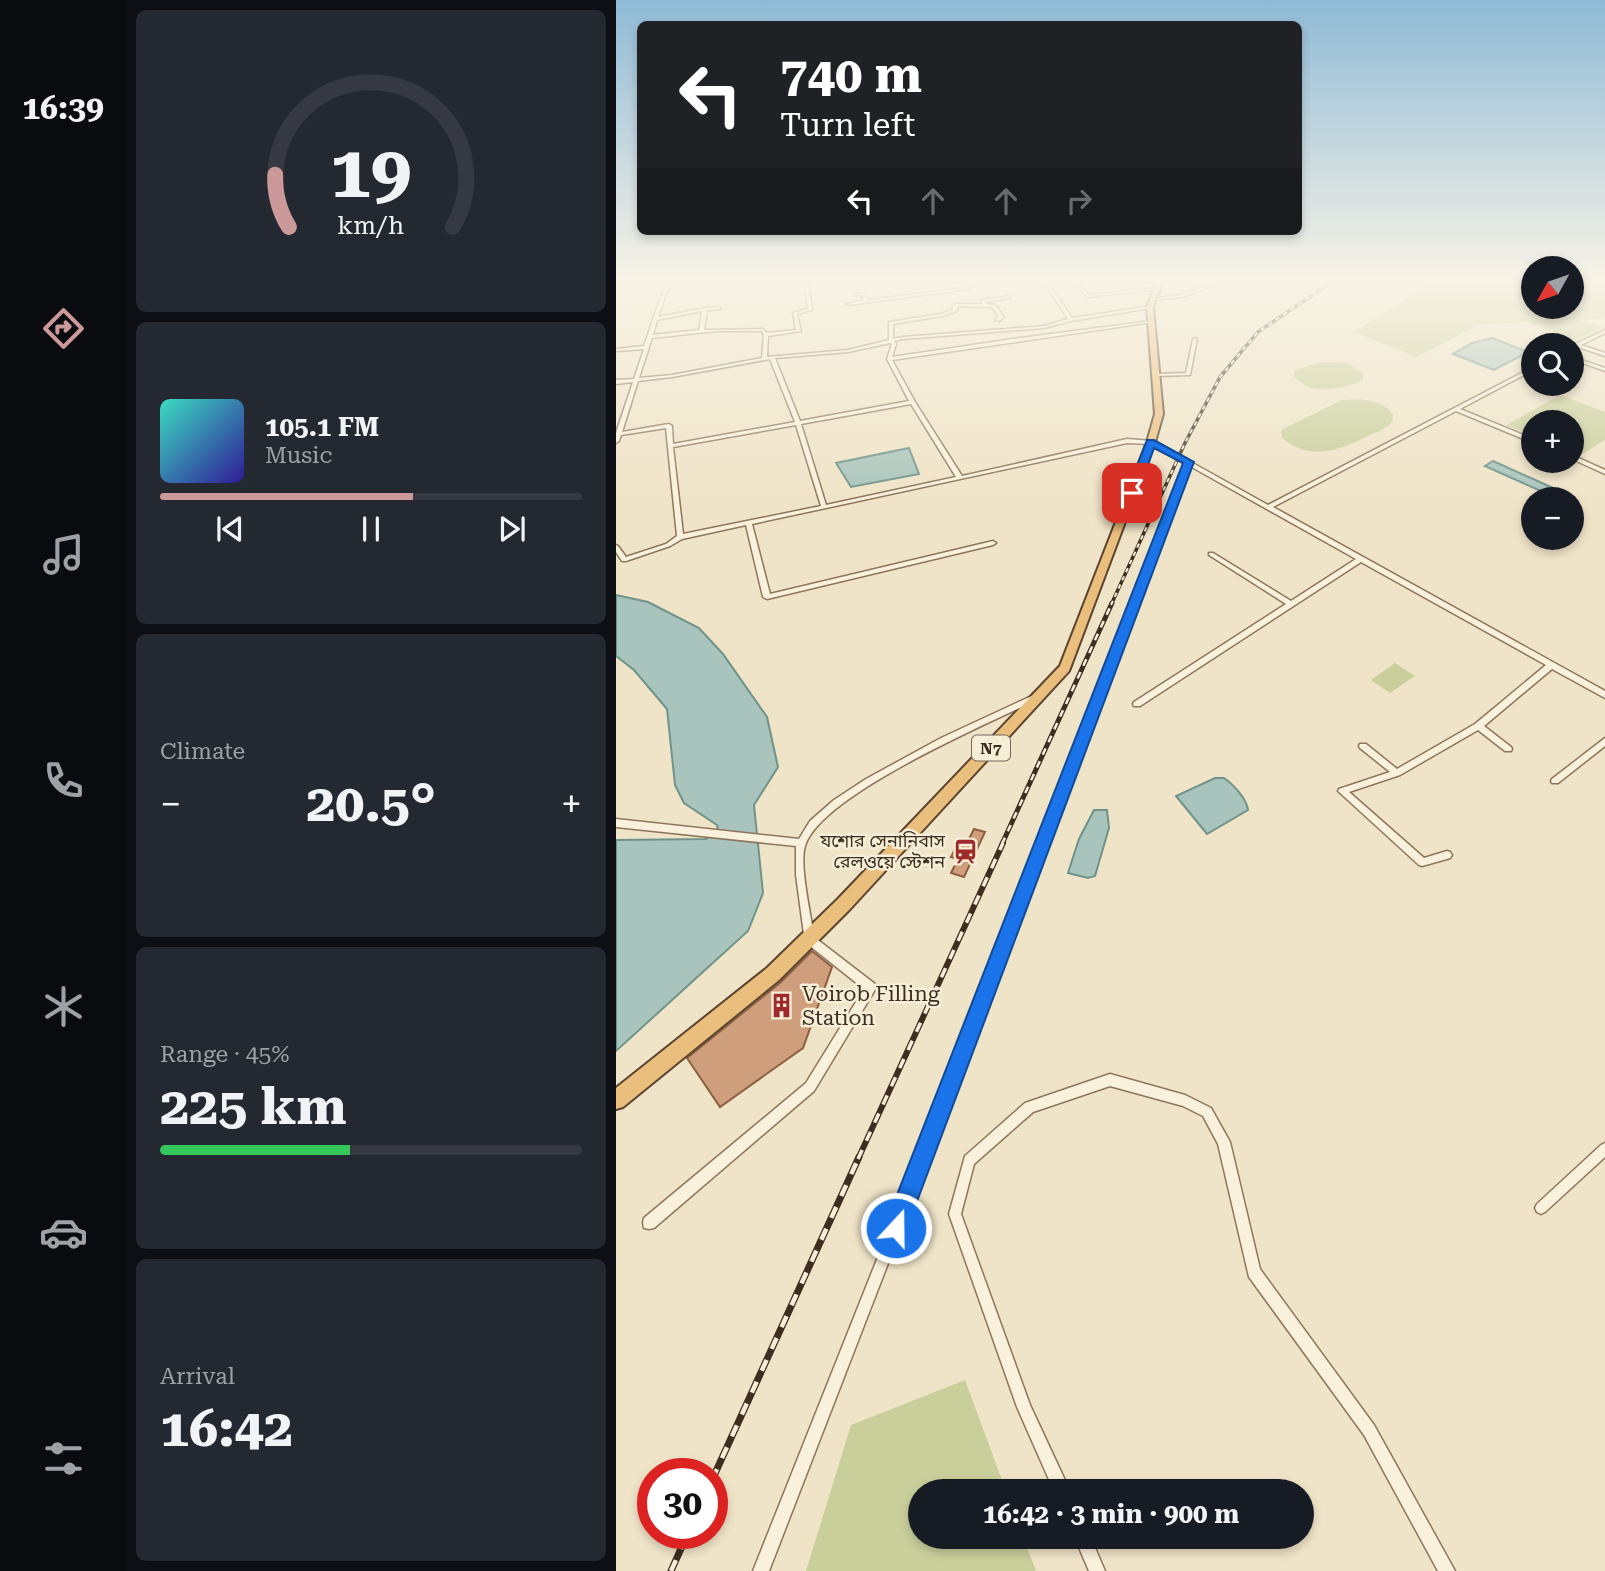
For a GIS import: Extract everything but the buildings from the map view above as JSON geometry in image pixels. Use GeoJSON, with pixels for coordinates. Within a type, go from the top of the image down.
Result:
{"type":"FeatureCollection","features":[{"type":"Feature","properties":{"kind":"highway","name":"N7"},"geometry":{"type":"LineString","coordinates":[[616,1100],[773,974],[1065,668],[1151,442],[1159,414],[1154,354]]}},
{"type":"Feature","properties":{"kind":"street"},"geometry":{"type":"LineString","coordinates":[[617,438],[644,354]]}},
{"type":"Feature","properties":{"kind":"street"},"geometry":{"type":"LineString","coordinates":[[764,354],[764,359]]}},
{"type":"Feature","properties":{"kind":"street"},"geometry":{"type":"LineString","coordinates":[[616,382],[812,354]]}},
{"type":"Feature","properties":{"kind":"street"},"geometry":{"type":"LineString","coordinates":[[891,354],[889,359],[912,402],[960,478]]}},
{"type":"Feature","properties":{"kind":"street"},"geometry":{"type":"LineString","coordinates":[[889,359],[918,354]]}},
{"type":"Feature","properties":{"kind":"street"},"geometry":{"type":"LineString","coordinates":[[1156,375],[1188,374],[1192,354]]}},
{"type":"Feature","properties":{"kind":"street"},"geometry":{"type":"LineString","coordinates":[[772,358],[798,423],[824,507]]}},
{"type":"Feature","properties":{"kind":"street"},"geometry":{"type":"LineString","coordinates":[[1584,362],[1605,370]]}},
{"type":"Feature","properties":{"kind":"street"},"geometry":{"type":"LineString","coordinates":[[1268,508],[1521,374]]}},
{"type":"Feature","properties":{"kind":"street"},"geometry":{"type":"LineString","coordinates":[[670,446],[912,402]]}},
{"type":"Feature","properties":{"kind":"street"},"geometry":{"type":"LineString","coordinates":[[1456,409],[1521,436]]}},
{"type":"Feature","properties":{"kind":"street"},"geometry":{"type":"LineString","coordinates":[[617,438],[668,426],[680,537]]}},
{"type":"Feature","properties":{"kind":"street"},"geometry":{"type":"LineString","coordinates":[[616,547],[624,560],[668,545],[680,537],[1127,441],[1151,442],[1605,695]]}},
{"type":"Feature","properties":{"kind":"street"},"geometry":{"type":"LineString","coordinates":[[761,1571],[910,1191],[1189,462]]}},
{"type":"Feature","properties":{"kind":"street"},"geometry":{"type":"LineString","coordinates":[[1584,462],[1605,472]]}},
{"type":"Feature","properties":{"kind":"street"},"geometry":{"type":"LineString","coordinates":[[749,523],[767,597],[993,543]]}},
{"type":"Feature","properties":{"kind":"street"},"geometry":{"type":"LineString","coordinates":[[1211,554],[1291,604]]}},
{"type":"Feature","properties":{"kind":"street"},"geometry":{"type":"LineString","coordinates":[[1137,704],[1360,559]]}},
{"type":"Feature","properties":{"kind":"street"},"geometry":{"type":"LineString","coordinates":[[1447,855],[1422,862],[1342,791],[1397,773],[1478,726],[1551,665]]}},
{"type":"Feature","properties":{"kind":"street"},"geometry":{"type":"LineString","coordinates":[[649,1223],[810,1087],[872,988],[809,939],[800,875],[801,843],[831,807],[877,775],[1044,693]]}},
{"type":"Feature","properties":{"kind":"street"},"geometry":{"type":"LineString","coordinates":[[1478,726],[1508,749]]}},
{"type":"Feature","properties":{"kind":"street"},"geometry":{"type":"LineString","coordinates":[[1555,781],[1605,741]]}},
{"type":"Feature","properties":{"kind":"street"},"geometry":{"type":"LineString","coordinates":[[1363,746],[1397,773]]}},
{"type":"Feature","properties":{"kind":"street"},"geometry":{"type":"LineString","coordinates":[[616,823],[801,843]]}},
{"type":"Feature","properties":{"kind":"street"},"geometry":{"type":"LineString","coordinates":[[1057,1479],[1024,1406],[955,1214],[969,1160],[1029,1107],[1110,1080],[1185,1101],[1208,1112],[1224,1142],[1254,1272],[1369,1430],[1447,1571]]}},
{"type":"Feature","properties":{"kind":"street"},"geometry":{"type":"LineString","coordinates":[[1541,1208],[1605,1149]]}},
{"type":"Feature","properties":{"kind":"street"},"geometry":{"type":"LineString","coordinates":[[1088,1549],[1097,1571]]}},
{"type":"Feature","properties":{"kind":"green space"},"geometry":{"type":"Polygon","coordinates":[[[1317,363],[1346,363],[1363,373],[1363,380],[1336,388],[1317,389],[1301,383],[1294,376],[1294,371],[1317,363]]]}},
{"type":"Feature","properties":{"kind":"green space"},"geometry":{"type":"Polygon","coordinates":[[[1563,396],[1605,412],[1605,440],[1584,453],[1584,410],[1533,410],[1563,396]]]}},
{"type":"Feature","properties":{"kind":"green space"},"geometry":{"type":"Polygon","coordinates":[[[1342,400],[1377,403],[1393,415],[1392,422],[1357,441],[1325,451],[1303,450],[1282,438],[1281,430],[1342,400]]]}},
{"type":"Feature","properties":{"kind":"green space"},"geometry":{"type":"Polygon","coordinates":[[[1521,417],[1521,431],[1506,425],[1521,417]]]}},
{"type":"Feature","properties":{"kind":"green space"},"geometry":{"type":"Polygon","coordinates":[[[1395,663],[1415,676],[1390,693],[1371,680],[1395,663]]]}},
{"type":"Feature","properties":{"kind":"green space"},"geometry":{"type":"Polygon","coordinates":[[[965,1380],[1002,1479],[908,1479],[908,1549],[1028,1549],[1036,1571],[806,1571],[851,1425],[965,1380]]]}},
{"type":"Feature","properties":{"kind":"water"},"geometry":{"type":"Polygon","coordinates":[[[1454,354],[1521,354],[1494,370],[1454,354]]]}},
{"type":"Feature","properties":{"kind":"water"},"geometry":{"type":"Polygon","coordinates":[[[909,448],[919,474],[851,487],[836,463],[909,448]]]}},
{"type":"Feature","properties":{"kind":"water"},"geometry":{"type":"Polygon","coordinates":[[[1493,461],[1551,487],[1532,487],[1485,466],[1493,461]]]}},
{"type":"Feature","properties":{"kind":"water"},"geometry":{"type":"Polygon","coordinates":[[[616,595],[648,602],[699,628],[723,654],[767,717],[778,767],[754,805],[763,893],[748,931],[616,1051],[616,840],[706,839],[718,830],[717,825],[684,803],[675,785],[667,709],[634,670],[616,656],[616,595]]]}},
{"type":"Feature","properties":{"kind":"water"},"geometry":{"type":"Polygon","coordinates":[[[1215,778],[1224,778],[1231,784],[1248,810],[1207,834],[1176,796],[1215,778]]]}},
{"type":"Feature","properties":{"kind":"water"},"geometry":{"type":"Polygon","coordinates":[[[1094,810],[1107,810],[1109,828],[1095,876],[1088,878],[1068,873],[1079,839],[1094,810]]]}},
{"type":"Feature","properties":{"kind":"railway"},"geometry":{"type":"LineString","coordinates":[[1111,605],[1185,443],[1220,377],[1239,354]]}},
{"type":"Feature","properties":{"kind":"railway"},"geometry":{"type":"LineString","coordinates":[[1002,844],[1112,603]]}},
{"type":"Feature","properties":{"kind":"railway"},"geometry":{"type":"LineString","coordinates":[[858,1159],[1003,843]]}},
{"type":"Feature","properties":{"kind":"railway"},"geometry":{"type":"LineString","coordinates":[[722,1458],[859,1157]]}},
{"type":"Feature","properties":{"kind":"railway"},"geometry":{"type":"LineString","coordinates":[[671,1571],[681,1549]]}},
{"type":"Feature","properties":{"kind":"place","name":"যশোর সেনানিবাস রেলওয়ে স্টেশন"},"geometry":{"type":"Point","coordinates":[965,851]}},
{"type":"Feature","properties":{"kind":"place","name":"Voirob Filling Station"},"geometry":{"type":"Point","coordinates":[782,1006]}},
{"type":"Feature","properties":{"kind":"route"},"geometry":{"type":"LineString","coordinates":[[896,1228],[1189,462],[1151,442],[1132,493]]}}]}
